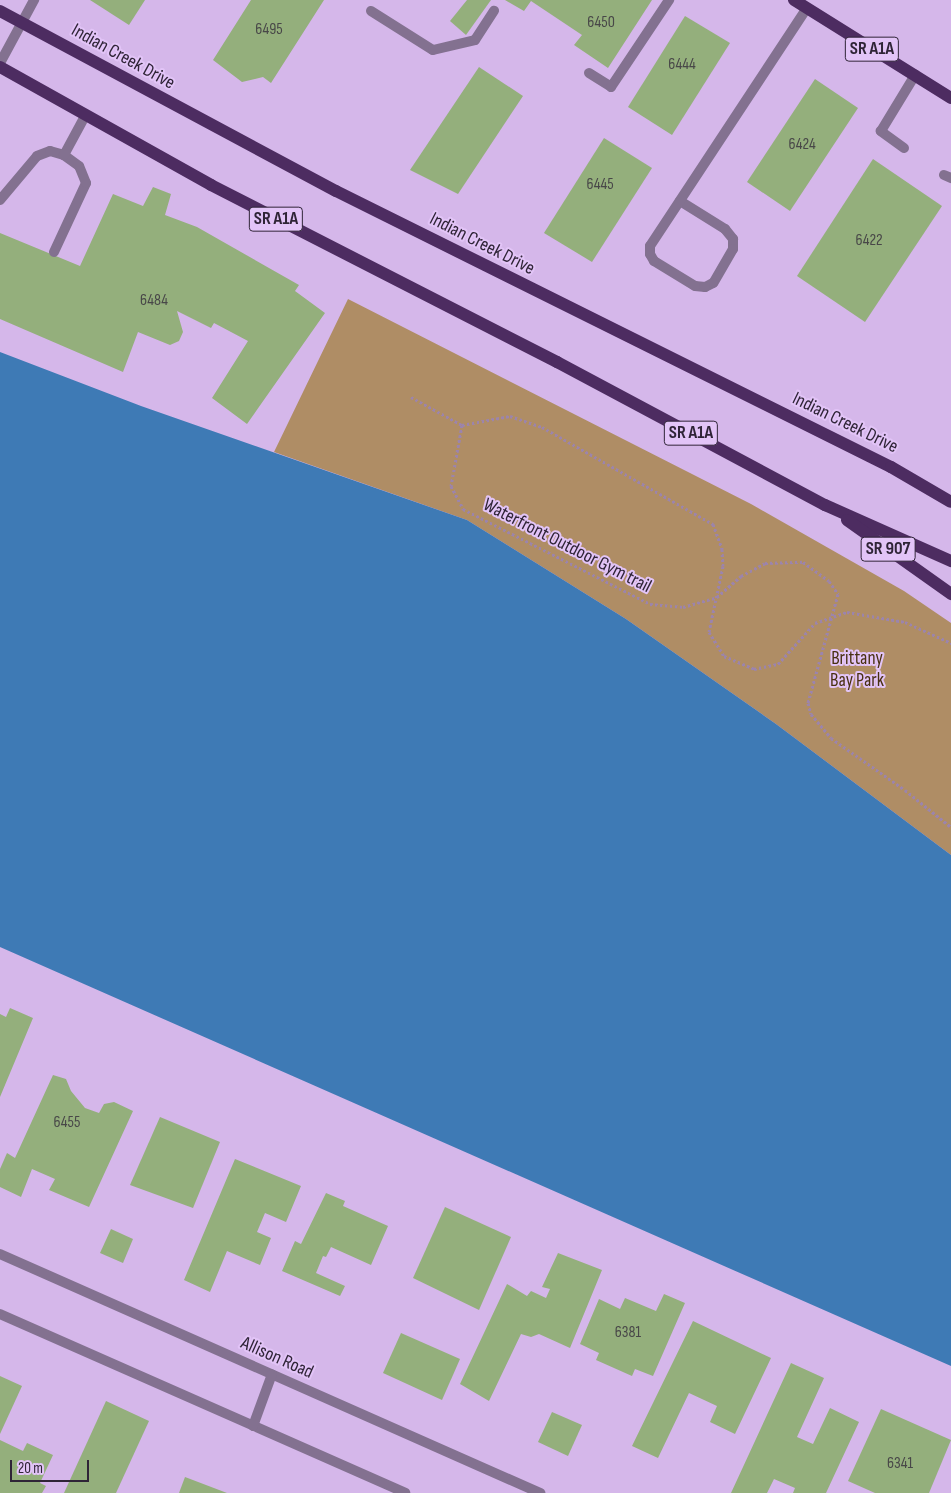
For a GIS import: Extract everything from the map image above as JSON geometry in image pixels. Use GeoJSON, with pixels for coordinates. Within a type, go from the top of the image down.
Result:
{"type":"FeatureCollection","features":[{"type":"Feature","properties":{"kind":"main road","name":"SR A1A"},"geometry":{"type":"LineString","coordinates":[[794,0],[951,98]]}},
{"type":"Feature","properties":{"kind":"main road","name":"Indian Creek Drive"},"geometry":{"type":"LineString","coordinates":[[0,11],[336,191],[883,463],[951,502]]}},
{"type":"Feature","properties":{"kind":"main road","name":"SR A1A"},"geometry":{"type":"LineString","coordinates":[[0,65],[85,116],[825,504],[951,561]]}},
{"type":"Feature","properties":{"kind":"main road","name":"SR 907"},"geometry":{"type":"LineString","coordinates":[[825,504],[951,594]]}},
{"type":"Feature","properties":{"kind":"street"},"geometry":{"type":"LineString","coordinates":[[0,65],[34,0]]}},
{"type":"Feature","properties":{"kind":"street"},"geometry":{"type":"LineString","coordinates":[[589,73],[611,87],[669,0]]}},
{"type":"Feature","properties":{"kind":"street"},"geometry":{"type":"LineString","coordinates":[[680,201],[725,229],[733,238],[734,249],[712,283],[705,287],[695,286],[654,261],[650,254],[650,246],[807,8]]}},
{"type":"Feature","properties":{"kind":"street"},"geometry":{"type":"LineString","coordinates":[[371,11],[433,50],[475,40],[494,11]]}},
{"type":"Feature","properties":{"kind":"street"},"geometry":{"type":"LineString","coordinates":[[904,148],[881,131],[915,75]]}},
{"type":"Feature","properties":{"kind":"street"},"geometry":{"type":"LineString","coordinates":[[64,155],[85,116]]}},
{"type":"Feature","properties":{"kind":"street"},"geometry":{"type":"LineString","coordinates":[[0,200],[37,156],[50,151],[64,155],[79,166],[86,183],[54,252]]}},
{"type":"Feature","properties":{"kind":"street","name":"Allison Road"},"geometry":{"type":"LineString","coordinates":[[0,1254],[540,1493]]}},
{"type":"Feature","properties":{"kind":"street"},"geometry":{"type":"LineString","coordinates":[[0,1314],[405,1493]]}},
{"type":"Feature","properties":{"kind":"street"},"geometry":{"type":"LineString","coordinates":[[253,1426],[272,1374]]}},
{"type":"Feature","properties":{"kind":"path"},"geometry":{"type":"LineString","coordinates":[[410,397],[462,425],[510,416],[542,427],[713,524],[722,549],[723,566],[709,632],[724,656],[754,669],[778,664],[815,623],[847,612],[905,622],[951,643]]}},
{"type":"Feature","properties":{"kind":"path","name":"Waterfront Outdoor Gym trail"},"geometry":{"type":"LineString","coordinates":[[462,425],[451,486],[463,509],[650,604],[683,607],[717,597],[741,576],[765,563],[803,562],[829,581],[838,594],[808,704],[811,714],[831,738],[905,790],[951,827]]}},
{"type":"Feature","properties":{"kind":"green space","name":"Brittany Bay Park"},"geometry":{"type":"Polygon","coordinates":[[[348,299],[751,504],[904,591],[951,623],[951,855],[776,724],[626,619],[467,520],[274,452],[348,299]]]}},
{"type":"Feature","properties":{"kind":"water"},"geometry":{"type":"Polygon","coordinates":[[[0,352],[141,406],[467,520],[626,619],[776,724],[951,855],[951,1366],[0,947],[0,352]]]}},
{"type":"Feature","properties":{"kind":"building"},"geometry":{"type":"Polygon","coordinates":[[[90,0],[145,0],[129,25],[90,0]]]}},
{"type":"Feature","properties":{"kind":"building"},"geometry":{"type":"Polygon","coordinates":[[[251,0],[324,0],[271,83],[263,77],[242,82],[213,60],[251,0]]]}},
{"type":"Feature","properties":{"kind":"building"},"geometry":{"type":"Polygon","coordinates":[[[467,0],[491,0],[466,35],[450,21],[467,0]]]}},
{"type":"Feature","properties":{"kind":"building"},"geometry":{"type":"Polygon","coordinates":[[[505,0],[652,0],[608,68],[574,45],[582,35],[531,1],[524,11],[505,0]]]}},
{"type":"Feature","properties":{"kind":"building"},"geometry":{"type":"Polygon","coordinates":[[[685,16],[730,43],[672,135],[628,107],[685,16]]]}},
{"type":"Feature","properties":{"kind":"building"},"geometry":{"type":"Polygon","coordinates":[[[479,67],[523,96],[458,194],[410,170],[479,67]]]}},
{"type":"Feature","properties":{"kind":"building"},"geometry":{"type":"Polygon","coordinates":[[[815,79],[858,108],[790,211],[747,182],[815,79]]]}},
{"type":"Feature","properties":{"kind":"building"},"geometry":{"type":"Polygon","coordinates":[[[604,138],[652,168],[592,262],[544,233],[604,138]]]}},
{"type":"Feature","properties":{"kind":"building"},"geometry":{"type":"Polygon","coordinates":[[[873,159],[942,206],[865,322],[797,276],[873,159]]]}},
{"type":"Feature","properties":{"kind":"building"},"geometry":{"type":"Polygon","coordinates":[[[153,187],[171,194],[165,215],[197,227],[299,285],[295,291],[325,313],[247,424],[212,398],[248,341],[214,323],[211,328],[177,311],[183,332],[179,341],[170,345],[138,332],[123,372],[0,319],[0,233],[80,266],[113,194],[143,206],[153,187]]]}},
{"type":"Feature","properties":{"kind":"building"},"geometry":{"type":"Polygon","coordinates":[[[10,1008],[33,1018],[0,1097],[0,1014],[6,1017],[10,1008]]]}},
{"type":"Feature","properties":{"kind":"building"},"geometry":{"type":"Polygon","coordinates":[[[53,1075],[66,1079],[71,1091],[85,1108],[99,1113],[104,1104],[114,1102],[133,1111],[89,1207],[49,1190],[55,1179],[32,1169],[21,1197],[0,1187],[0,1169],[7,1153],[15,1158],[53,1075]]]}},
{"type":"Feature","properties":{"kind":"building"},"geometry":{"type":"Polygon","coordinates":[[[160,1117],[220,1142],[193,1208],[130,1185],[160,1117]]]}},
{"type":"Feature","properties":{"kind":"building"},"geometry":{"type":"Polygon","coordinates":[[[235,1159],[301,1186],[286,1222],[265,1213],[257,1232],[271,1238],[260,1265],[227,1251],[210,1292],[184,1280],[235,1159]]]}},
{"type":"Feature","properties":{"kind":"building"},"geometry":{"type":"Polygon","coordinates":[[[326,1193],[345,1201],[343,1206],[388,1226],[371,1265],[331,1247],[326,1257],[323,1256],[316,1273],[345,1286],[340,1296],[282,1271],[295,1241],[301,1244],[326,1193]]]}},
{"type":"Feature","properties":{"kind":"building"},"geometry":{"type":"Polygon","coordinates":[[[445,1207],[511,1237],[479,1310],[413,1278],[445,1207]]]}},
{"type":"Feature","properties":{"kind":"building"},"geometry":{"type":"Polygon","coordinates":[[[111,1229],[133,1239],[123,1263],[100,1253],[111,1229]]]}},
{"type":"Feature","properties":{"kind":"building"},"geometry":{"type":"Polygon","coordinates":[[[558,1253],[602,1270],[570,1348],[539,1334],[531,1337],[521,1334],[489,1401],[460,1384],[507,1284],[527,1296],[531,1291],[546,1298],[550,1289],[542,1287],[558,1253]]]}},
{"type":"Feature","properties":{"kind":"building"},"geometry":{"type":"Polygon","coordinates":[[[664,1294],[685,1303],[653,1376],[635,1369],[632,1376],[596,1360],[599,1353],[580,1344],[599,1299],[620,1309],[625,1298],[656,1311],[664,1294]]]}},
{"type":"Feature","properties":{"kind":"building"},"geometry":{"type":"Polygon","coordinates":[[[693,1321],[771,1358],[735,1434],[710,1422],[717,1406],[689,1393],[658,1458],[632,1446],[693,1321]]]}},
{"type":"Feature","properties":{"kind":"building"},"geometry":{"type":"Polygon","coordinates":[[[401,1333],[460,1359],[442,1400],[383,1373],[401,1333]]]}},
{"type":"Feature","properties":{"kind":"building"},"geometry":{"type":"Polygon","coordinates":[[[791,1363],[824,1378],[797,1437],[813,1444],[830,1408],[859,1422],[826,1493],[793,1493],[795,1488],[774,1479],[767,1493],[731,1493],[791,1363]]]}},
{"type":"Feature","properties":{"kind":"building"},"geometry":{"type":"Polygon","coordinates":[[[0,1376],[22,1386],[0,1434],[0,1376]]]}},
{"type":"Feature","properties":{"kind":"building"},"geometry":{"type":"Polygon","coordinates":[[[106,1401],[149,1421],[116,1493],[64,1493],[106,1401]]]}},
{"type":"Feature","properties":{"kind":"building"},"geometry":{"type":"Polygon","coordinates":[[[881,1409],[951,1440],[929,1493],[875,1493],[848,1481],[881,1409]]]}},
{"type":"Feature","properties":{"kind":"building"},"geometry":{"type":"Polygon","coordinates":[[[552,1412],[582,1425],[568,1456],[538,1442],[552,1412]]]}},
{"type":"Feature","properties":{"kind":"building"},"geometry":{"type":"Polygon","coordinates":[[[0,1440],[23,1451],[27,1443],[53,1455],[40,1483],[46,1486],[42,1493],[0,1493],[0,1440]]]}},
{"type":"Feature","properties":{"kind":"building"},"geometry":{"type":"Polygon","coordinates":[[[185,1477],[227,1493],[179,1493],[185,1477]]]}}]}
